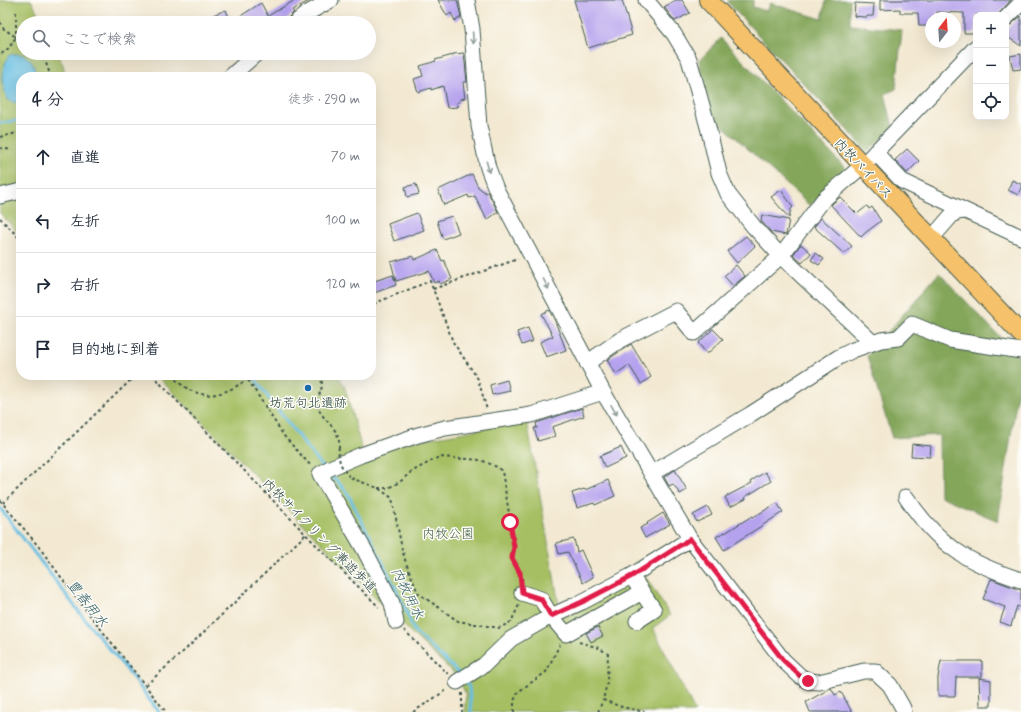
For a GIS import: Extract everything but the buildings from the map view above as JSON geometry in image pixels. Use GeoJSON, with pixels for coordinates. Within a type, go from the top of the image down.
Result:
{"type":"FeatureCollection","features":[{"type":"Feature","properties":{"kind":"main road","name":"内牧バイパス"},"geometry":{"type":"LineString","coordinates":[[708,0],[1021,334]]}},
{"type":"Feature","properties":{"kind":"street"},"geometry":{"type":"LineString","coordinates":[[304,16],[331,0]]}},
{"type":"Feature","properties":{"kind":"street"},"geometry":{"type":"LineString","coordinates":[[467,0],[472,29],[479,126],[488,168],[496,189],[603,392],[690,539],[783,660],[800,676],[808,681],[819,682],[864,671],[875,671],[890,685],[904,712]]}},
{"type":"Feature","properties":{"kind":"street"},"geometry":{"type":"LineString","coordinates":[[646,0],[674,34],[689,59],[719,173],[728,194],[754,227],[781,256],[873,343]]}},
{"type":"Feature","properties":{"kind":"street"},"geometry":{"type":"LineString","coordinates":[[1009,15],[1021,3]]}},
{"type":"Feature","properties":{"kind":"street"},"geometry":{"type":"LineString","coordinates":[[587,363],[620,340],[676,311],[694,333],[781,256],[823,200],[862,166],[975,48]]}},
{"type":"Feature","properties":{"kind":"street"},"geometry":{"type":"LineString","coordinates":[[235,72],[248,60]]}},
{"type":"Feature","properties":{"kind":"street"},"geometry":{"type":"LineString","coordinates":[[875,152],[902,181],[1021,237]]}},
{"type":"Feature","properties":{"kind":"street"},"geometry":{"type":"LineString","coordinates":[[0,196],[16,193]]}},
{"type":"Feature","properties":{"kind":"street"},"geometry":{"type":"LineString","coordinates":[[931,239],[956,212],[966,212]]}},
{"type":"Feature","properties":{"kind":"street"},"geometry":{"type":"LineString","coordinates":[[651,474],[750,414],[839,357],[853,350],[881,340],[898,338],[912,324],[950,340],[1021,352]]}},
{"type":"Feature","properties":{"kind":"street"},"geometry":{"type":"LineString","coordinates":[[396,622],[392,603],[367,555],[320,474],[330,468],[361,455],[418,435],[445,428],[531,415],[603,392]]}},
{"type":"Feature","properties":{"kind":"street"},"geometry":{"type":"LineString","coordinates":[[906,497],[937,536],[957,552],[976,564],[1021,580]]}},
{"type":"Feature","properties":{"kind":"street"},"geometry":{"type":"LineString","coordinates":[[461,679],[484,665],[511,639],[551,616],[632,576],[690,539]]}},
{"type":"Feature","properties":{"kind":"street"},"geometry":{"type":"LineString","coordinates":[[632,576],[654,610],[637,621]]}},
{"type":"Feature","properties":{"kind":"street"},"geometry":{"type":"LineString","coordinates":[[522,593],[541,599],[551,616],[566,634],[635,596]]}},
{"type":"Feature","properties":{"kind":"path"},"geometry":{"type":"LineString","coordinates":[[0,55],[9,48],[16,37],[16,12]]}},
{"type":"Feature","properties":{"kind":"path"},"geometry":{"type":"LineString","coordinates":[[0,22],[4,29],[16,37]]}},
{"type":"Feature","properties":{"kind":"path"},"geometry":{"type":"LineString","coordinates":[[44,60],[49,72]]}},
{"type":"Feature","properties":{"kind":"path"},"geometry":{"type":"LineString","coordinates":[[0,137],[16,133]]}},
{"type":"Feature","properties":{"kind":"path"},"geometry":{"type":"LineString","coordinates":[[0,148],[12,150]]}},
{"type":"Feature","properties":{"kind":"path"},"geometry":{"type":"LineString","coordinates":[[0,218],[16,235]]}},
{"type":"Feature","properties":{"kind":"path"},"geometry":{"type":"LineString","coordinates":[[433,289],[530,254]]}},
{"type":"Feature","properties":{"kind":"path"},"geometry":{"type":"LineString","coordinates":[[376,303],[430,281],[453,342],[478,379],[491,421]]}},
{"type":"Feature","properties":{"kind":"path"},"geometry":{"type":"LineString","coordinates":[[3,503],[131,380]]}},
{"type":"Feature","properties":{"kind":"path","name":"内牧サイクリング兼遊歩道"},"geometry":{"type":"LineString","coordinates":[[157,380],[366,594],[461,679],[463,696],[462,712]]}},
{"type":"Feature","properties":{"kind":"path"},"geometry":{"type":"LineString","coordinates":[[176,380],[191,391],[206,394],[221,394],[246,380]]}},
{"type":"Feature","properties":{"kind":"path"},"geometry":{"type":"LineString","coordinates":[[249,380],[284,436],[313,468]]}},
{"type":"Feature","properties":{"kind":"path"},"geometry":{"type":"LineString","coordinates":[[321,380],[322,385],[318,396],[318,405],[321,412],[337,432],[341,466],[346,474],[352,478],[378,488],[392,498],[402,549],[418,593],[458,621],[499,628],[510,622],[522,600],[522,593],[520,573],[512,558],[514,547],[502,471],[497,467],[481,460],[439,457],[411,472],[401,482],[388,488],[378,488]]}},
{"type":"Feature","properties":{"kind":"path"},"geometry":{"type":"LineString","coordinates":[[0,500],[39,547],[75,596],[166,712]]}},
{"type":"Feature","properties":{"kind":"path"},"geometry":{"type":"LineString","coordinates":[[146,685],[184,651],[306,534]]}},
{"type":"Feature","properties":{"kind":"path"},"geometry":{"type":"LineString","coordinates":[[514,712],[514,701],[518,692],[546,672],[566,634],[578,642],[599,648],[608,654],[607,683],[603,700],[598,712]]}},
{"type":"Feature","properties":{"kind":"path"},"geometry":{"type":"LineString","coordinates":[[413,712],[461,679]]}},
{"type":"Feature","properties":{"kind":"path"},"geometry":{"type":"LineString","coordinates":[[603,700],[622,707],[645,712]]}},
{"type":"Feature","properties":{"kind":"green space"},"geometry":{"type":"Polygon","coordinates":[[[0,0],[31,0],[39,16],[16,16],[16,60],[60,60],[65,72],[16,72],[16,231],[0,213],[0,0]]]}},
{"type":"Feature","properties":{"kind":"green space"},"geometry":{"type":"Polygon","coordinates":[[[728,0],[753,0],[753,7],[766,11],[770,3],[822,19],[826,0],[850,0],[850,25],[902,30],[896,89],[885,94],[893,127],[868,152],[728,3],[728,0]]]}},
{"type":"Feature","properties":{"kind":"green space"},"geometry":{"type":"Polygon","coordinates":[[[721,38],[848,171],[810,206],[708,112],[699,61],[721,38]]]}},
{"type":"Feature","properties":{"kind":"green space"},"geometry":{"type":"Polygon","coordinates":[[[939,273],[1021,359],[1021,370],[998,521],[940,496],[939,435],[892,438],[867,356],[939,273]]]}},
{"type":"Feature","properties":{"kind":"green space","name":"内牧公園"},"geometry":{"type":"Polygon","coordinates":[[[161,380],[341,380],[344,385],[362,450],[527,421],[560,611],[641,570],[670,615],[653,628],[695,712],[464,712],[466,695],[458,677],[381,604],[161,380]]]}},
{"type":"Feature","properties":{"kind":"water"},"geometry":{"type":"Polygon","coordinates":[[[16,54],[16,60],[30,60],[33,64],[35,72],[16,72],[16,103],[8,100],[2,82],[4,67],[9,55],[16,54]]]}},
{"type":"Feature","properties":{"kind":"waterway","name":"内牧用水"},"geometry":{"type":"LineString","coordinates":[[0,123],[16,121]]}},
{"type":"Feature","properties":{"kind":"waterway","name":"内牧用水"},"geometry":{"type":"LineString","coordinates":[[256,380],[322,467]]}},
{"type":"Feature","properties":{"kind":"waterway","name":"内牧用水"},"geometry":{"type":"LineString","coordinates":[[330,475],[348,494],[403,603],[414,631],[461,675]]}},
{"type":"Feature","properties":{"kind":"waterway","name":"豊春用水"},"geometry":{"type":"LineString","coordinates":[[0,508],[83,617],[127,670],[159,712]]}},
{"type":"Feature","properties":{"kind":"waterway","name":"内牧用水"},"geometry":{"type":"LineString","coordinates":[[465,681],[469,687],[471,712]]}},
{"type":"Feature","properties":{"kind":"place","name":"坊荒句北遺跡"},"geometry":{"type":"Point","coordinates":[308,388]}},
{"type":"Feature","properties":{"kind":"route"},"geometry":{"type":"LineString","coordinates":[[510,522],[514,547],[512,558],[520,573],[522,593],[541,599],[551,616],[632,576],[690,539],[783,660],[800,676],[808,681]]}}]}
